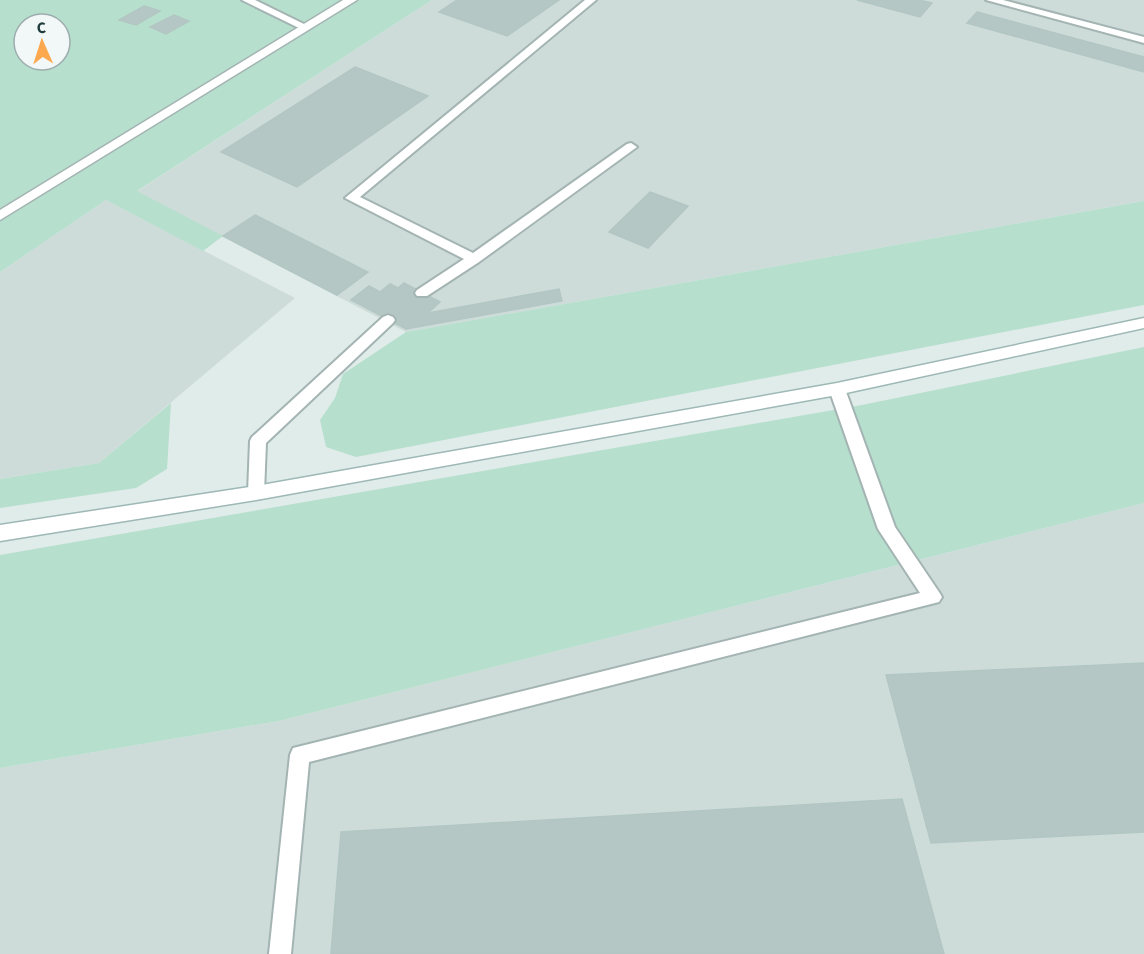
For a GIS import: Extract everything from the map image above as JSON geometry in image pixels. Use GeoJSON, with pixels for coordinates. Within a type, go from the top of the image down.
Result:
{"type":"FeatureCollection","features":[{"type":"Feature","properties":{"kind":"main road"},"geometry":{"type":"LineString","coordinates":[[0,216],[351,0]]}},
{"type":"Feature","properties":{"kind":"main road"},"geometry":{"type":"LineString","coordinates":[[0,533],[256,493],[837,389],[1144,323]]}},
{"type":"Feature","properties":{"kind":"lane"},"geometry":{"type":"LineString","coordinates":[[247,0],[306,27]]}},
{"type":"Feature","properties":{"kind":"lane"},"geometry":{"type":"LineString","coordinates":[[474,259],[351,198],[591,0]]}},
{"type":"Feature","properties":{"kind":"lane"},"geometry":{"type":"LineString","coordinates":[[991,0],[1144,40]]}},
{"type":"Feature","properties":{"kind":"lane"},"geometry":{"type":"LineString","coordinates":[[422,293],[632,147]]}},
{"type":"Feature","properties":{"kind":"lane"},"geometry":{"type":"LineString","coordinates":[[256,493],[258,441],[388,320]]}},
{"type":"Feature","properties":{"kind":"lane"},"geometry":{"type":"LineString","coordinates":[[280,954],[300,755],[933,597],[886,529],[837,389]]}},
{"type":"Feature","properties":{"kind":"shaded area"},"geometry":{"type":"Polygon","coordinates":[[[432,0],[1144,0],[1144,201],[406,332],[136,192],[432,0]]]}},
{"type":"Feature","properties":{"kind":"shaded area"},"geometry":{"type":"Polygon","coordinates":[[[106,200],[295,298],[99,463],[0,479],[0,272],[106,200]]]}},
{"type":"Feature","properties":{"kind":"shaded area"},"geometry":{"type":"Polygon","coordinates":[[[1144,503],[1144,954],[0,954],[0,768],[279,721],[1144,503]]]}},
{"type":"Feature","properties":{"kind":"green space"},"geometry":{"type":"Polygon","coordinates":[[[0,0],[432,0],[137,191],[223,236],[203,251],[106,200],[0,272],[0,0]]]}},
{"type":"Feature","properties":{"kind":"green space"},"geometry":{"type":"Polygon","coordinates":[[[1144,201],[1144,305],[356,457],[326,447],[320,420],[335,398],[343,374],[406,332],[1144,201]]]}},
{"type":"Feature","properties":{"kind":"green space"},"geometry":{"type":"Polygon","coordinates":[[[1144,347],[1144,503],[279,721],[0,768],[0,555],[862,405],[1144,347]]]}},
{"type":"Feature","properties":{"kind":"green space"},"geometry":{"type":"Polygon","coordinates":[[[171,403],[167,469],[136,488],[0,508],[0,479],[99,463],[171,403]]]}},
{"type":"Feature","properties":{"kind":"building"},"geometry":{"type":"Polygon","coordinates":[[[457,0],[559,0],[507,36],[439,12],[457,0]]]}},
{"type":"Feature","properties":{"kind":"building"},"geometry":{"type":"Polygon","coordinates":[[[857,0],[919,0],[932,3],[920,17],[857,0]]]}},
{"type":"Feature","properties":{"kind":"building"},"geometry":{"type":"Polygon","coordinates":[[[144,6],[160,11],[136,25],[119,20],[144,6]]]}},
{"type":"Feature","properties":{"kind":"building"},"geometry":{"type":"Polygon","coordinates":[[[977,12],[1144,57],[1144,72],[967,23],[977,12]]]}},
{"type":"Feature","properties":{"kind":"building"},"geometry":{"type":"Polygon","coordinates":[[[174,15],[189,21],[166,34],[150,27],[174,15]]]}},
{"type":"Feature","properties":{"kind":"building"},"geometry":{"type":"Polygon","coordinates":[[[355,67],[428,96],[297,187],[221,152],[355,67]]]}},
{"type":"Feature","properties":{"kind":"building"},"geometry":{"type":"Polygon","coordinates":[[[650,192],[688,206],[648,248],[609,232],[650,192]]]}},
{"type":"Feature","properties":{"kind":"building"},"geometry":{"type":"Polygon","coordinates":[[[255,215],[368,272],[337,295],[223,236],[255,215]]]}},
{"type":"Feature","properties":{"kind":"building"},"geometry":{"type":"Polygon","coordinates":[[[404,283],[440,302],[428,313],[559,289],[562,301],[406,329],[351,300],[369,286],[380,292],[390,284],[398,288],[404,283]]]}},
{"type":"Feature","properties":{"kind":"building"},"geometry":{"type":"Polygon","coordinates":[[[1144,663],[1144,832],[931,843],[886,675],[1144,663]]]}},
{"type":"Feature","properties":{"kind":"building"},"geometry":{"type":"Polygon","coordinates":[[[902,799],[944,954],[331,954],[341,832],[902,799]]]}}]}
